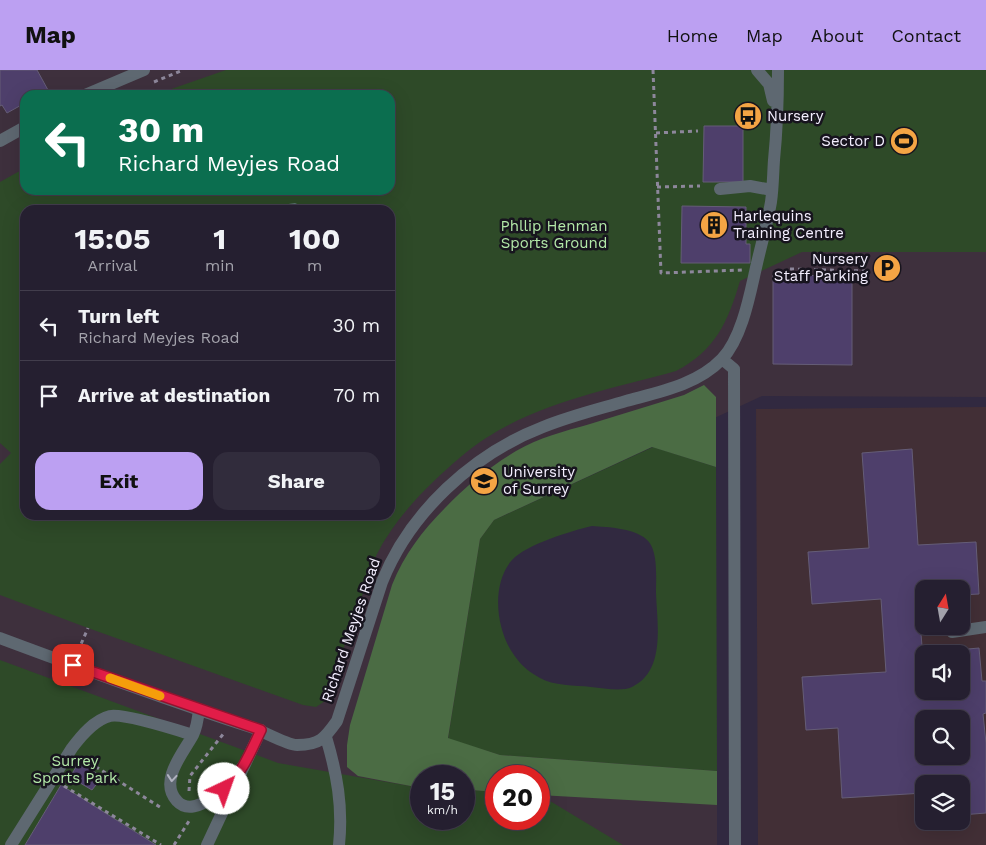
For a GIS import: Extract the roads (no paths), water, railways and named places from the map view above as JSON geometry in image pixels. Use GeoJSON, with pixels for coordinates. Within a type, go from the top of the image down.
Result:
{"type":"FeatureCollection","features":[{"type":"Feature","properties":{"kind":"street"},"geometry":{"type":"LineString","coordinates":[[97,90],[144,70]]}},
{"type":"Feature","properties":{"kind":"street","name":"Richard Meyjes Road"},"geometry":{"type":"LineString","coordinates":[[757,70],[769,84],[777,120]]}},
{"type":"Feature","properties":{"kind":"street","name":"Richard Meyjes Road"},"geometry":{"type":"LineString","coordinates":[[326,737],[337,721],[390,561],[402,542],[429,508],[453,483],[479,461],[544,426],[683,385],[704,374],[722,359],[736,336],[749,300],[772,190],[778,70]]}},
{"type":"Feature","properties":{"kind":"street"},"geometry":{"type":"LineString","coordinates":[[0,141],[20,130]]}},
{"type":"Feature","properties":{"kind":"street"},"geometry":{"type":"LineString","coordinates":[[720,189],[750,186],[772,190]]}},
{"type":"Feature","properties":{"kind":"street"},"geometry":{"type":"LineString","coordinates":[[722,359],[734,369],[735,845]]}},
{"type":"Feature","properties":{"kind":"street"},"geometry":{"type":"LineString","coordinates":[[970,629],[986,626]]}},
{"type":"Feature","properties":{"kind":"street"},"geometry":{"type":"LineString","coordinates":[[0,638],[261,730],[295,745],[312,744],[326,737],[340,795],[342,822],[339,845]]}},
{"type":"Feature","properties":{"kind":"street"},"geometry":{"type":"LineString","coordinates":[[199,709],[198,723],[193,735],[173,768],[170,781],[172,793],[176,801],[190,807],[200,804],[230,784],[244,766]]}},
{"type":"Feature","properties":{"kind":"street"},"geometry":{"type":"LineString","coordinates":[[11,845],[72,748],[83,734],[95,724],[110,716],[125,717],[193,735]]}},
{"type":"Feature","properties":{"kind":"street"},"geometry":{"type":"LineString","coordinates":[[207,845],[261,730]]}},
{"type":"Feature","properties":{"kind":"place","name":"Nursery"},"geometry":{"type":"Point","coordinates":[748,116]}},
{"type":"Feature","properties":{"kind":"place","name":"Sector D"},"geometry":{"type":"Point","coordinates":[904,141]}},
{"type":"Feature","properties":{"kind":"place","name":"Harlequins Training Centre"},"geometry":{"type":"Point","coordinates":[714,225]}},
{"type":"Feature","properties":{"kind":"place","name":"Nursery Staff Parking"},"geometry":{"type":"Point","coordinates":[887,268]}},
{"type":"Feature","properties":{"kind":"place","name":"University of Surrey"},"geometry":{"type":"Point","coordinates":[484,481]}},
{"type":"Feature","properties":{"kind":"park label","name":"Phllip Henman Sports Ground"},"geometry":{"type":"Point","coordinates":[554,234]}},
{"type":"Feature","properties":{"kind":"park label","name":"Surrey Sports Park"},"geometry":{"type":"Point","coordinates":[75,770]}}]}
